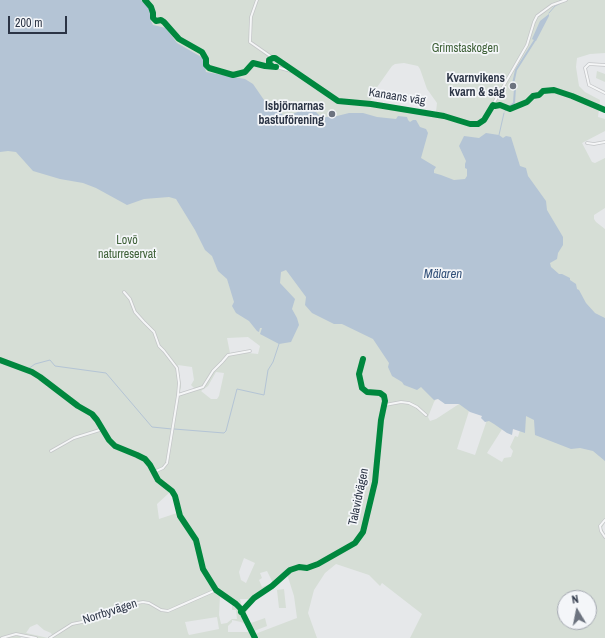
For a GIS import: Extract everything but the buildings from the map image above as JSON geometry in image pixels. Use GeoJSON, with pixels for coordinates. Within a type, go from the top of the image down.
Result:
{"type":"FeatureCollection","features":[{"type":"Feature","properties":{"kind":"street"},"geometry":{"type":"LineString","coordinates":[[257,0],[251,17],[250,42],[273,58]]}},
{"type":"Feature","properties":{"kind":"street","name":"Kanaans väg"},"geometry":{"type":"LineString","coordinates":[[295,72],[272,66],[269,63],[269,60],[273,58],[295,72],[338,101],[371,104],[444,116],[470,124],[478,124],[484,120],[527,45],[537,16],[550,6],[566,0]]}},
{"type":"Feature","properties":{"kind":"street"},"geometry":{"type":"LineString","coordinates":[[605,65],[589,64],[586,68],[589,85],[605,93]]}},
{"type":"Feature","properties":{"kind":"street"},"geometry":{"type":"LineString","coordinates":[[586,143],[594,144],[605,142]]}},
{"type":"Feature","properties":{"kind":"street"},"geometry":{"type":"LineString","coordinates":[[124,292],[135,312],[154,332],[159,346],[177,368],[179,383],[178,395],[167,463],[163,468],[154,472]]}},
{"type":"Feature","properties":{"kind":"street"},"geometry":{"type":"LineString","coordinates":[[178,395],[203,387],[228,355],[250,351]]}},
{"type":"Feature","properties":{"kind":"street"},"geometry":{"type":"LineString","coordinates":[[363,358],[359,374],[362,388],[366,392],[378,392],[382,394],[385,398],[385,405],[401,402],[409,403],[417,407],[426,415]]}},
{"type":"Feature","properties":{"kind":"street"},"geometry":{"type":"LineString","coordinates":[[0,360],[32,372],[40,377],[78,406],[92,414],[115,446],[145,459],[158,480],[172,491],[180,516],[196,540],[203,569],[216,590],[236,604],[255,638]]}},
{"type":"Feature","properties":{"kind":"street","name":"Talavidvägen"},"geometry":{"type":"LineString","coordinates":[[241,612],[254,598],[271,587],[290,570],[299,567],[307,568],[316,565],[355,543],[361,536],[365,526],[375,482],[381,420],[385,405]]}},
{"type":"Feature","properties":{"kind":"street"},"geometry":{"type":"LineString","coordinates":[[51,451],[74,438],[103,429]]}},
{"type":"Feature","properties":{"kind":"street"},"geometry":{"type":"LineString","coordinates":[[605,520],[600,526],[605,537]]}},
{"type":"Feature","properties":{"kind":"street","name":"Norrbyvägen"},"geometry":{"type":"LineString","coordinates":[[50,638],[72,624],[92,620],[126,605],[143,602],[149,603],[161,610],[168,611],[216,590]]}},
{"type":"Feature","properties":{"kind":"street"},"geometry":{"type":"LineString","coordinates":[[2,638],[16,634],[36,638]]}},
{"type":"Feature","properties":{"kind":"green space","name":"Grimstaskogen"},"geometry":{"type":"Polygon","coordinates":[[[73,0],[605,0],[605,53],[590,54],[577,58],[576,67],[579,86],[585,92],[600,100],[598,117],[605,119],[605,131],[582,143],[592,162],[595,163],[605,158],[605,208],[594,215],[594,219],[605,229],[605,350],[323,148],[73,0]],[[404,63],[395,64],[392,66],[375,90],[370,102],[436,112],[437,103],[427,89],[418,66],[404,63]]]}},
{"type":"Feature","properties":{"kind":"green space","name":"Lovö naturreservat"},"geometry":{"type":"Polygon","coordinates":[[[0,56],[605,383],[605,522],[602,528],[605,535],[605,638],[410,638],[422,614],[382,583],[380,586],[369,575],[336,564],[325,573],[314,590],[308,613],[317,638],[48,638],[35,638],[19,635],[21,638],[0,638],[0,56]],[[248,337],[227,338],[230,353],[239,352],[258,354],[260,346],[248,337]],[[178,365],[181,387],[179,393],[195,389],[191,385],[194,380],[192,367],[178,365]],[[216,372],[208,386],[201,391],[211,399],[217,399],[224,373],[216,372]],[[441,392],[434,402],[428,417],[430,421],[436,419],[459,404],[469,400],[441,392]],[[469,411],[457,449],[475,455],[489,414],[469,411]],[[506,423],[487,453],[502,462],[504,458],[511,457],[513,451],[510,447],[515,436],[518,437],[520,430],[506,423]],[[169,493],[157,504],[159,519],[177,513],[173,497],[169,493]],[[244,558],[239,572],[241,580],[246,583],[255,563],[244,558]],[[267,571],[260,573],[262,578],[259,580],[262,587],[273,583],[267,571]],[[287,574],[262,592],[250,603],[245,615],[255,634],[297,618],[294,596],[287,574]],[[220,596],[219,615],[221,624],[227,623],[232,619],[237,619],[236,610],[232,610],[232,604],[220,596]],[[240,599],[242,608],[244,609],[251,599],[240,599]],[[217,617],[185,622],[189,635],[219,629],[217,617]],[[232,620],[228,626],[228,632],[249,632],[245,624],[241,622],[232,620]],[[37,624],[30,627],[26,633],[48,638],[52,635],[37,624]]]}},
{"type":"Feature","properties":{"kind":"green space"},"geometry":{"type":"Polygon","coordinates":[[[597,71],[605,74],[605,82],[596,78],[597,71]]]}},
{"type":"Feature","properties":{"kind":"green space"},"geometry":{"type":"Polygon","coordinates":[[[284,589],[286,608],[279,608],[277,590],[284,589]]]}},
{"type":"Feature","properties":{"kind":"green space"},"geometry":{"type":"Polygon","coordinates":[[[265,618],[267,626],[254,631],[251,623],[265,618]]]}},
{"type":"Feature","properties":{"kind":"water","name":"Mälaren"},"geometry":{"type":"Polygon","coordinates":[[[0,0],[141,0],[152,12],[150,19],[153,25],[166,28],[177,43],[203,58],[206,72],[245,79],[253,84],[264,100],[275,107],[285,117],[305,109],[314,110],[321,117],[333,117],[349,113],[363,113],[377,117],[396,119],[398,116],[407,117],[410,122],[416,120],[420,127],[426,129],[428,133],[421,158],[436,167],[434,173],[454,180],[465,179],[467,176],[467,169],[465,168],[466,161],[459,146],[464,136],[479,138],[486,133],[499,135],[503,138],[506,136],[511,137],[520,166],[526,168],[528,176],[546,201],[547,210],[563,237],[563,245],[558,253],[557,259],[550,263],[551,267],[559,274],[570,278],[570,280],[576,284],[577,289],[586,303],[595,313],[605,318],[605,461],[593,451],[580,448],[571,449],[535,435],[534,420],[526,416],[525,433],[513,429],[512,435],[489,421],[485,422],[481,418],[482,416],[470,412],[459,404],[445,404],[438,399],[434,400],[421,387],[417,390],[404,385],[392,376],[388,367],[389,363],[373,339],[342,324],[334,324],[312,313],[305,305],[306,297],[286,270],[281,272],[280,283],[295,299],[292,309],[299,325],[291,342],[279,344],[260,334],[262,328],[260,328],[259,332],[257,331],[249,321],[236,313],[232,306],[234,302],[227,279],[218,271],[212,256],[205,250],[176,199],[169,197],[144,199],[127,205],[96,188],[83,183],[60,179],[33,171],[16,152],[0,152],[0,0]]]}},
{"type":"Feature","properties":{"kind":"water"},"geometry":{"type":"Polygon","coordinates":[[[549,14],[536,41],[532,39],[540,21],[549,14]]]}},
{"type":"Feature","properties":{"kind":"waterway"},"geometry":{"type":"LineString","coordinates":[[549,13],[555,6],[561,3],[560,0]]}},
{"type":"Feature","properties":{"kind":"waterway"},"geometry":{"type":"LineString","coordinates":[[513,84],[516,70],[535,40]]}},
{"type":"Feature","properties":{"kind":"waterway"},"geometry":{"type":"LineString","coordinates":[[509,107],[514,103],[515,88]]}},
{"type":"Feature","properties":{"kind":"waterway"},"geometry":{"type":"LineString","coordinates":[[499,135],[504,113]]}},
{"type":"Feature","properties":{"kind":"waterway"},"geometry":{"type":"LineString","coordinates":[[174,429],[224,433],[226,431],[237,389],[264,395],[268,370],[273,362],[279,344]]}},
{"type":"Feature","properties":{"kind":"waterway"},"geometry":{"type":"LineString","coordinates":[[28,369],[35,364],[50,360],[55,366],[106,373],[152,427],[172,429]]}},
{"type":"Feature","properties":{"kind":"cycle path"},"geometry":{"type":"LineString","coordinates":[[145,0],[151,7],[153,18],[156,21],[161,20],[164,22],[179,39],[202,52],[206,59],[206,65],[209,68],[233,75],[245,72],[253,63],[276,67]]}},
{"type":"Feature","properties":{"kind":"cycle path"},"geometry":{"type":"LineString","coordinates":[[272,66],[269,63],[269,60],[275,58],[338,101],[371,104],[444,116],[470,124],[478,124],[484,120],[493,105],[500,105],[510,109],[527,102],[533,96],[539,95],[543,91],[554,90],[605,110]]}},
{"type":"Feature","properties":{"kind":"cycle path"},"geometry":{"type":"LineString","coordinates":[[241,612],[254,598],[272,586],[290,570],[299,567],[307,568],[318,564],[355,543],[363,532],[375,482],[381,420],[385,401],[384,396],[380,393],[367,392],[362,388],[359,374],[363,359]]}},
{"type":"Feature","properties":{"kind":"cycle path"},"geometry":{"type":"LineString","coordinates":[[0,360],[32,372],[40,377],[78,406],[92,414],[109,440],[115,446],[145,459],[158,480],[172,491],[175,496],[180,516],[196,540],[203,569],[216,590],[240,608],[255,638]]}},
{"type":"Feature","properties":{"kind":"place","name":"Kvarnvikens kvarn & såg"},"geometry":{"type":"Point","coordinates":[513,86]}},
{"type":"Feature","properties":{"kind":"place","name":"Isbjörnarnas bastuförening"},"geometry":{"type":"Point","coordinates":[332,114]}}]}
